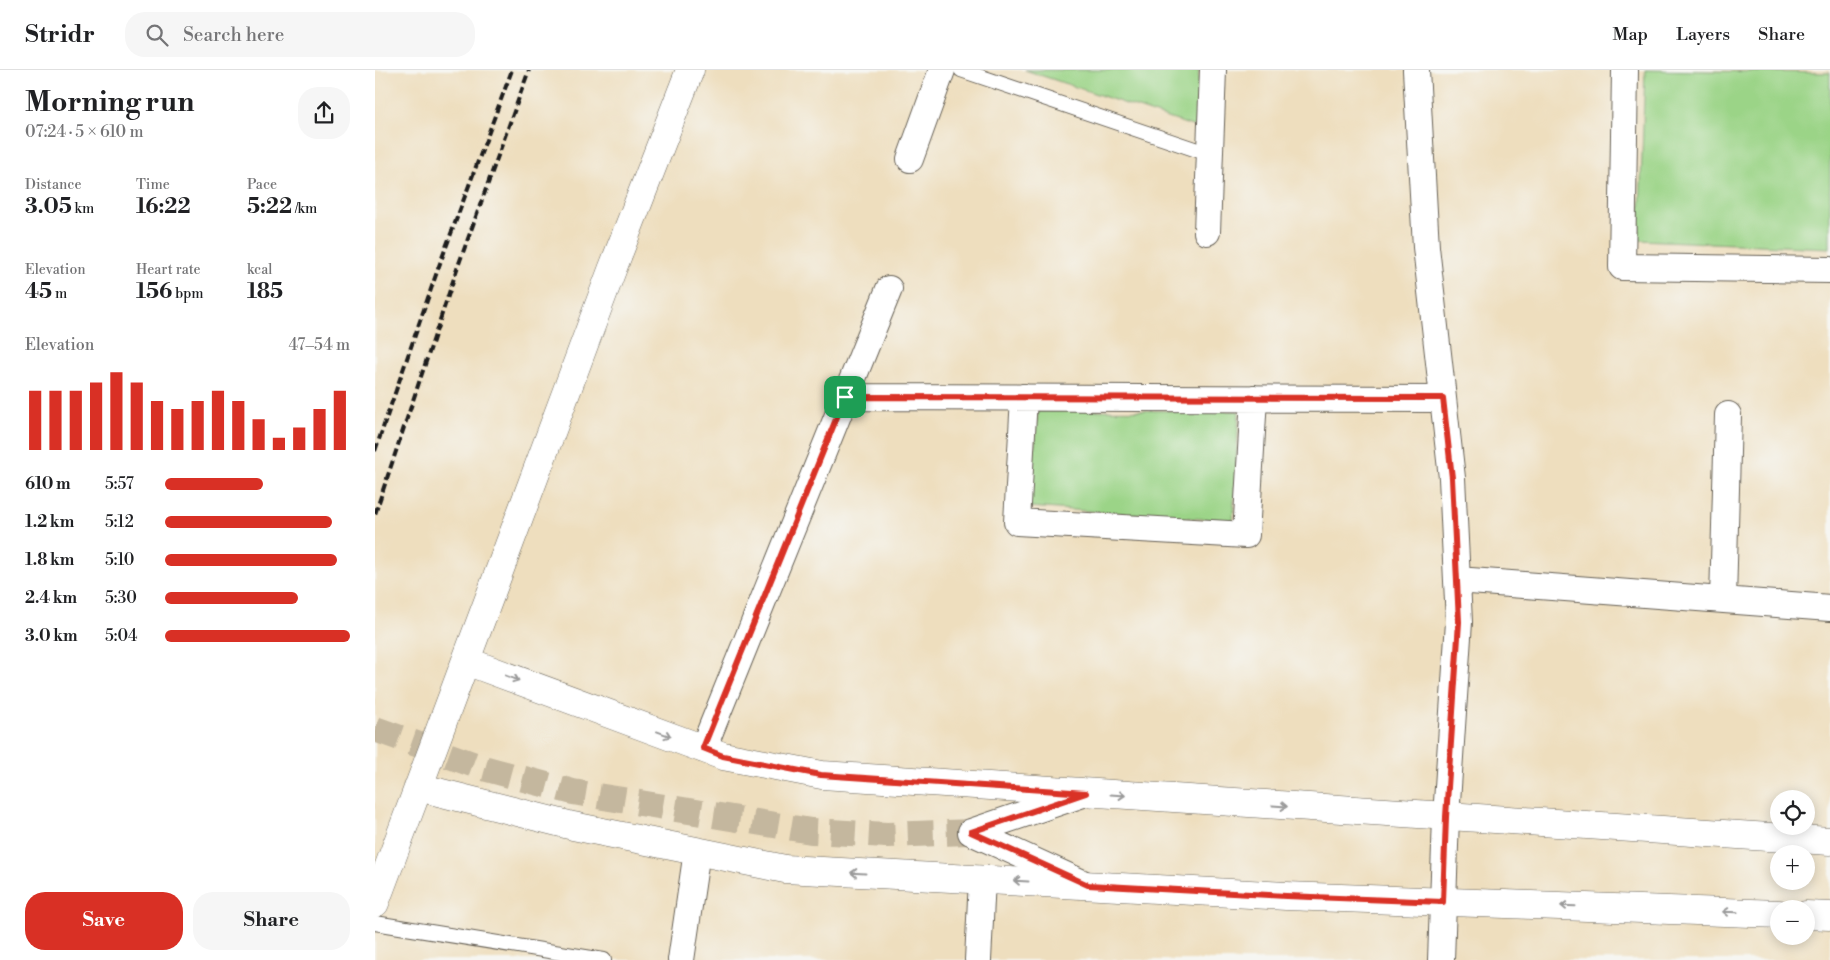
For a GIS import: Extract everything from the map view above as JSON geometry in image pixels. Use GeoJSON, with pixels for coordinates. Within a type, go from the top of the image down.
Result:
{"type":"FeatureCollection","features":[{"type":"Feature","properties":{"kind":"street"},"geometry":{"type":"LineString","coordinates":[[375,902],[612,270],[690,70]]}},
{"type":"Feature","properties":{"kind":"street"},"geometry":{"type":"LineString","coordinates":[[910,159],[942,70]]}},
{"type":"Feature","properties":{"kind":"street"},"geometry":{"type":"LineString","coordinates":[[1207,232],[1213,70]]}},
{"type":"Feature","properties":{"kind":"street"},"geometry":{"type":"LineString","coordinates":[[1416,70],[1426,247],[1452,478],[1459,622],[1446,817],[1441,960]]}},
{"type":"Feature","properties":{"kind":"street"},"geometry":{"type":"LineString","coordinates":[[1625,70],[1622,267],[1830,270]]}},
{"type":"Feature","properties":{"kind":"street"},"geometry":{"type":"LineString","coordinates":[[703,748],[889,289]]}},
{"type":"Feature","properties":{"kind":"street"},"geometry":{"type":"LineString","coordinates":[[845,397],[1443,398]]}},
{"type":"Feature","properties":{"kind":"street"},"geometry":{"type":"LineString","coordinates":[[1024,397],[1017,522],[1246,536],[1254,398]]}},
{"type":"Feature","properties":{"kind":"street"},"geometry":{"type":"LineString","coordinates":[[1723,600],[1728,415]]}},
{"type":"Feature","properties":{"kind":"street"},"geometry":{"type":"LineString","coordinates":[[1457,580],[1830,608]]}},
{"type":"Feature","properties":{"kind":"street"},"geometry":{"type":"LineString","coordinates":[[466,661],[723,756],[821,775],[1830,841]]}},
{"type":"Feature","properties":{"kind":"street"},"geometry":{"type":"LineString","coordinates":[[418,787],[573,826],[785,869],[1286,896],[1770,914]]}},
{"type":"Feature","properties":{"kind":"street"},"geometry":{"type":"LineString","coordinates":[[1086,793],[971,832],[1088,885]]}},
{"type":"Feature","properties":{"kind":"street"},"geometry":{"type":"LineString","coordinates":[[681,960],[697,851]]}},
{"type":"Feature","properties":{"kind":"street"},"geometry":{"type":"LineString","coordinates":[[979,960],[982,879]]}},
{"type":"Feature","properties":{"kind":"street"},"geometry":{"type":"LineString","coordinates":[[1815,915],[1830,916]]}},
{"type":"Feature","properties":{"kind":"lane"},"geometry":{"type":"LineString","coordinates":[[961,70],[1209,154]]}},
{"type":"Feature","properties":{"kind":"lane"},"geometry":{"type":"LineString","coordinates":[[375,923],[604,960]]}},
{"type":"Feature","properties":{"kind":"green space"},"geometry":{"type":"Polygon","coordinates":[[[1025,70],[1199,70],[1195,127],[1025,70]]]}},
{"type":"Feature","properties":{"kind":"green space"},"geometry":{"type":"Polygon","coordinates":[[[1645,70],[1830,73],[1830,248],[1639,240],[1645,70]]]}},
{"type":"Feature","properties":{"kind":"green space"},"geometry":{"type":"Polygon","coordinates":[[[1038,410],[1239,411],[1233,521],[1029,507],[1038,410]]]}},
{"type":"Feature","properties":{"kind":"tunnel"},"geometry":{"type":"LineString","coordinates":[[375,729],[483,768],[573,792],[811,831],[887,835],[971,832]]}},
{"type":"Feature","properties":{"kind":"railway"},"geometry":{"type":"LineString","coordinates":[[375,451],[439,266],[512,70]]}},
{"type":"Feature","properties":{"kind":"railway"},"geometry":{"type":"LineString","coordinates":[[375,514],[457,269],[529,70]]}},
{"type":"Feature","properties":{"kind":"route"},"geometry":{"type":"LineString","coordinates":[[845,397],[1443,398],[1452,478],[1459,622],[1446,817],[1443,902],[1286,896],[1088,885],[971,832],[1086,793],[821,775],[723,756],[703,748],[845,397]]}}]}
